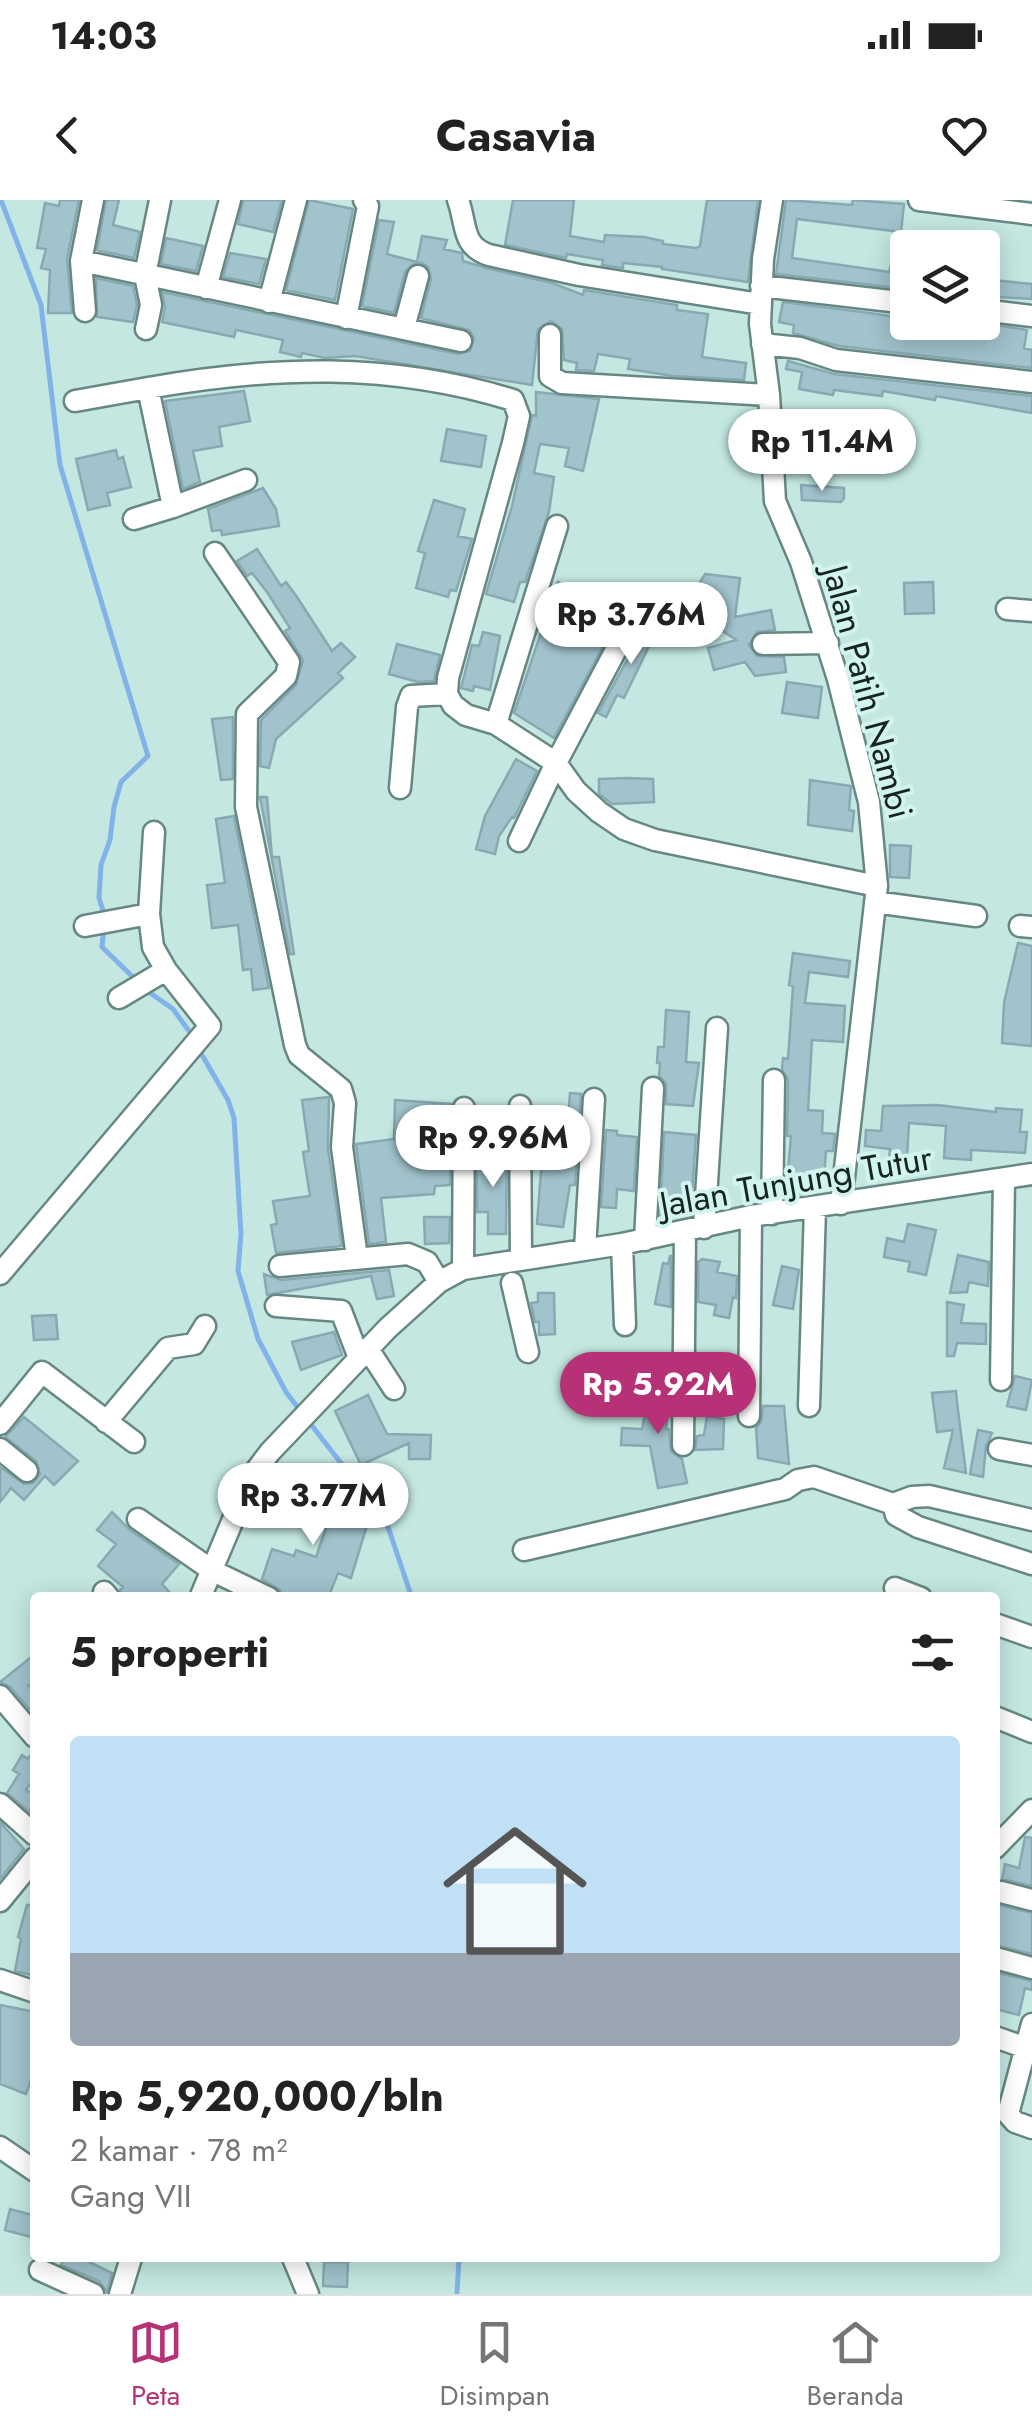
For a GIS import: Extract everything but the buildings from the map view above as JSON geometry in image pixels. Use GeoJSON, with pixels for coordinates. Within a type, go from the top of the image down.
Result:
{"type":"FeatureCollection","features":[{"type":"Feature","properties":{"kind":"street"},"geometry":{"type":"LineString","coordinates":[[85,311],[81,261],[93,200]]}},
{"type":"Feature","properties":{"kind":"street"},"geometry":{"type":"LineString","coordinates":[[146,329],[150,304],[144,275],[160,200]]}},
{"type":"Feature","properties":{"kind":"street"},"geometry":{"type":"LineString","coordinates":[[206,288],[230,200]]}},
{"type":"Feature","properties":{"kind":"street"},"geometry":{"type":"LineString","coordinates":[[269,302],[296,200]]}},
{"type":"Feature","properties":{"kind":"street"},"geometry":{"type":"LineString","coordinates":[[346,318],[368,206],[364,200]]}},
{"type":"Feature","properties":{"kind":"street"},"geometry":{"type":"LineString","coordinates":[[458,200],[468,244],[489,256],[579,275],[761,295],[890,302]]}},
{"type":"Feature","properties":{"kind":"street","name":"Jalan Patih Nambi"},"geometry":{"type":"LineString","coordinates":[[772,200],[761,295],[777,510],[801,562],[828,644],[869,802],[876,894],[841,1204]]}},
{"type":"Feature","properties":{"kind":"street"},"geometry":{"type":"LineString","coordinates":[[919,200],[1032,214]]}},
{"type":"Feature","properties":{"kind":"street"},"geometry":{"type":"LineString","coordinates":[[81,261],[461,341]]}},
{"type":"Feature","properties":{"kind":"street"},"geometry":{"type":"LineString","coordinates":[[404,328],[418,276]]}},
{"type":"Feature","properties":{"kind":"street"},"geometry":{"type":"LineString","coordinates":[[1000,312],[1032,316]]}},
{"type":"Feature","properties":{"kind":"street"},"geometry":{"type":"LineString","coordinates":[[550,335],[550,376],[562,383],[769,395]]}},
{"type":"Feature","properties":{"kind":"street"},"geometry":{"type":"LineString","coordinates":[[762,344],[800,348],[836,360],[1032,382]]}},
{"type":"Feature","properties":{"kind":"street"},"geometry":{"type":"LineString","coordinates":[[75,401],[215,376],[348,370],[427,378],[513,400],[519,416],[454,650],[447,694],[453,705],[466,715],[496,724],[556,763],[588,803],[624,829],[655,840],[976,916]]}},
{"type":"Feature","properties":{"kind":"street"},"geometry":{"type":"LineString","coordinates":[[148,388],[173,508]]}},
{"type":"Feature","properties":{"kind":"street"},"geometry":{"type":"LineString","coordinates":[[134,518],[173,508],[246,480]]}},
{"type":"Feature","properties":{"kind":"street"},"geometry":{"type":"LineString","coordinates":[[496,724],[558,526]]}},
{"type":"Feature","properties":{"kind":"street"},"geometry":{"type":"LineString","coordinates":[[215,553],[289,662],[286,676],[247,714],[244,798],[299,1055],[336,1083],[345,1102],[342,1147],[357,1258]]}},
{"type":"Feature","properties":{"kind":"street"},"geometry":{"type":"LineString","coordinates":[[519,840],[636,612],[648,606],[679,618]]}},
{"type":"Feature","properties":{"kind":"street"},"geometry":{"type":"LineString","coordinates":[[1007,609],[1032,611]]}},
{"type":"Feature","properties":{"kind":"street"},"geometry":{"type":"LineString","coordinates":[[764,644],[828,644]]}},
{"type":"Feature","properties":{"kind":"street"},"geometry":{"type":"LineString","coordinates":[[400,788],[411,696],[447,694]]}},
{"type":"Feature","properties":{"kind":"street"},"geometry":{"type":"LineString","coordinates":[[0,1274],[210,1026],[153,947],[150,914],[154,832]]}},
{"type":"Feature","properties":{"kind":"street"},"geometry":{"type":"LineString","coordinates":[[85,926],[150,914]]}},
{"type":"Feature","properties":{"kind":"street"},"geometry":{"type":"LineString","coordinates":[[119,998],[166,970]]}},
{"type":"Feature","properties":{"kind":"street"},"geometry":{"type":"LineString","coordinates":[[683,1445],[695,1230],[718,1028]]}},
{"type":"Feature","properties":{"kind":"street"},"geometry":{"type":"LineString","coordinates":[[749,1416],[774,1080]]}},
{"type":"Feature","properties":{"kind":"street"},"geometry":{"type":"LineString","coordinates":[[646,1231],[654,1088]]}},
{"type":"Feature","properties":{"kind":"street"},"geometry":{"type":"LineString","coordinates":[[585,1249],[594,1099]]}},
{"type":"Feature","properties":{"kind":"street"},"geometry":{"type":"LineString","coordinates":[[520,1106],[521,1260]]}},
{"type":"Feature","properties":{"kind":"street"},"geometry":{"type":"LineString","coordinates":[[463,1270],[464,1108]]}},
{"type":"Feature","properties":{"kind":"street","name":"Jalan Tunjung Tutur"},"geometry":{"type":"LineString","coordinates":[[203,1592],[251,1476],[363,1354],[439,1282],[463,1270],[622,1244],[646,1231],[695,1230],[761,1215],[1032,1174]]}},
{"type":"Feature","properties":{"kind":"street"},"geometry":{"type":"LineString","coordinates":[[1001,1380],[1004,1178]]}},
{"type":"Feature","properties":{"kind":"street"},"geometry":{"type":"LineString","coordinates":[[809,1406],[814,1208]]}},
{"type":"Feature","properties":{"kind":"street"},"geometry":{"type":"LineString","coordinates":[[622,1244],[625,1325]]}},
{"type":"Feature","properties":{"kind":"street"},"geometry":{"type":"LineString","coordinates":[[280,1266],[408,1254],[428,1262],[439,1282]]}},
{"type":"Feature","properties":{"kind":"street"},"geometry":{"type":"LineString","coordinates":[[512,1283],[528,1352]]}},
{"type":"Feature","properties":{"kind":"street"},"geometry":{"type":"LineString","coordinates":[[276,1306],[341,1311],[363,1354],[394,1390]]}},
{"type":"Feature","properties":{"kind":"street"},"geometry":{"type":"LineString","coordinates":[[106,1422],[168,1348],[194,1344],[205,1326]]}},
{"type":"Feature","properties":{"kind":"street"},"geometry":{"type":"LineString","coordinates":[[0,1424],[42,1372],[134,1442]]}},
{"type":"Feature","properties":{"kind":"street"},"geometry":{"type":"LineString","coordinates":[[0,1449],[28,1471]]}},
{"type":"Feature","properties":{"kind":"street"},"geometry":{"type":"LineString","coordinates":[[999,1449],[1032,1455]]}},
{"type":"Feature","properties":{"kind":"street"},"geometry":{"type":"LineString","coordinates":[[524,1550],[785,1490],[798,1480],[814,1477],[893,1504],[912,1496],[929,1496],[1032,1520]]}},
{"type":"Feature","properties":{"kind":"street"},"geometry":{"type":"LineString","coordinates":[[893,1504],[896,1515],[908,1523],[1032,1564]]}},
{"type":"Feature","properties":{"kind":"street"},"geometry":{"type":"LineString","coordinates":[[138,1518],[213,1571],[257,1592]]}},
{"type":"Feature","properties":{"kind":"street"},"geometry":{"type":"LineString","coordinates":[[895,1588],[905,1592]]}},
{"type":"Feature","properties":{"kind":"street"},"geometry":{"type":"LineString","coordinates":[[1000,1626],[1032,1636]]}},
{"type":"Feature","properties":{"kind":"street"},"geometry":{"type":"LineString","coordinates":[[0,1696],[30,1731]]}},
{"type":"Feature","properties":{"kind":"street"},"geometry":{"type":"LineString","coordinates":[[1000,1719],[1032,1732]]}},
{"type":"Feature","properties":{"kind":"street"},"geometry":{"type":"LineString","coordinates":[[0,1804],[30,1831]]}},
{"type":"Feature","properties":{"kind":"street"},"geometry":{"type":"LineString","coordinates":[[1000,1843],[1032,1810]]}},
{"type":"Feature","properties":{"kind":"street"},"geometry":{"type":"LineString","coordinates":[[0,1901],[30,1864]]}},
{"type":"Feature","properties":{"kind":"street"},"geometry":{"type":"LineString","coordinates":[[1001,1892],[1032,1900]]}},
{"type":"Feature","properties":{"kind":"street"},"geometry":{"type":"LineString","coordinates":[[1000,1959],[1032,1968]]}},
{"type":"Feature","properties":{"kind":"street"},"geometry":{"type":"LineString","coordinates":[[0,1980],[30,1990]]}},
{"type":"Feature","properties":{"kind":"street"},"geometry":{"type":"LineString","coordinates":[[1032,2024],[1029,2049],[1004,2082],[1009,2118],[1032,2128]]}},
{"type":"Feature","properties":{"kind":"street"},"geometry":{"type":"LineString","coordinates":[[1000,2039],[1029,2049]]}},
{"type":"Feature","properties":{"kind":"street"},"geometry":{"type":"LineString","coordinates":[[0,2147],[30,2167]]}},
{"type":"Feature","properties":{"kind":"street"},"geometry":{"type":"LineString","coordinates":[[120,2294],[130,2262]]}},
{"type":"Feature","properties":{"kind":"street"},"geometry":{"type":"LineString","coordinates":[[294,2262],[308,2294]]}},
{"type":"Feature","properties":{"kind":"street"},"geometry":{"type":"LineString","coordinates":[[40,2270],[93,2294]]}},
{"type":"Feature","properties":{"kind":"waterway"},"geometry":{"type":"LineString","coordinates":[[1,200],[41,305],[60,465],[148,756],[121,782],[114,807],[110,840],[101,865],[99,898],[105,917]]}},
{"type":"Feature","properties":{"kind":"waterway"},"geometry":{"type":"LineString","coordinates":[[104,928],[102,947],[138,982]]}},
{"type":"Feature","properties":{"kind":"waterway"},"geometry":{"type":"LineString","coordinates":[[146,990],[173,1009],[194,1038]]}},
{"type":"Feature","properties":{"kind":"waterway"},"geometry":{"type":"LineString","coordinates":[[198,1048],[234,1118],[241,1234],[238,1271],[258,1339],[286,1392],[302,1413]]}},
{"type":"Feature","properties":{"kind":"waterway"},"geometry":{"type":"LineString","coordinates":[[309,1422],[386,1521],[410,1592]]}},
{"type":"Feature","properties":{"kind":"waterway"},"geometry":{"type":"LineString","coordinates":[[457,2294],[459,2262]]}}]}
